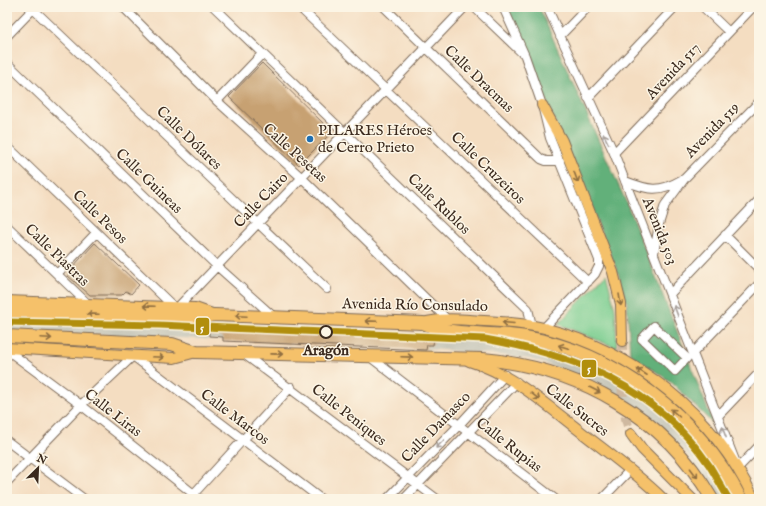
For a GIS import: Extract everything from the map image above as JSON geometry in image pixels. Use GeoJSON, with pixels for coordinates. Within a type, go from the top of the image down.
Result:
{"type":"FeatureCollection","features":[{"type":"Feature","properties":{"kind":"highway"},"geometry":{"type":"LineString","coordinates":[[8,303],[196,318],[215,314]]}},
{"type":"Feature","properties":{"kind":"highway","name":"Avenida Río Consulado"},"geometry":{"type":"LineString","coordinates":[[215,314],[424,323]]}},
{"type":"Feature","properties":{"kind":"highway"},"geometry":{"type":"LineString","coordinates":[[424,323],[437,329],[505,334],[542,340],[577,351],[608,365],[640,384],[682,419],[718,461],[741,499]]}},
{"type":"Feature","properties":{"kind":"highway"},"geometry":{"type":"LineString","coordinates":[[7,336],[172,344],[196,352],[506,361],[549,371],[569,378],[614,400],[634,412],[666,440],[696,474],[712,499]]}},
{"type":"Feature","properties":{"kind":"main road"},"geometry":{"type":"LineString","coordinates":[[542,105],[562,141],[614,272],[621,304],[622,341]]}},
{"type":"Feature","properties":{"kind":"main road","name":"Avenida Río Consulado"},"geometry":{"type":"LineString","coordinates":[[8,303],[195,308],[215,314]]}},
{"type":"Feature","properties":{"kind":"main road","name":"Avenida Río Consulado"},"geometry":{"type":"LineString","coordinates":[[424,323],[436,319],[504,322],[544,328],[601,349],[632,365],[655,380],[701,421],[714,435],[738,468],[754,499]]}},
{"type":"Feature","properties":{"kind":"main road"},"geometry":{"type":"LineString","coordinates":[[7,349],[174,358],[196,352]]}},
{"type":"Feature","properties":{"kind":"main road","name":"Calle Sucres"},"geometry":{"type":"LineString","coordinates":[[464,359],[505,375],[517,382],[630,470],[663,499]]}},
{"type":"Feature","properties":{"kind":"main road"},"geometry":{"type":"LineString","coordinates":[[631,434],[642,449],[692,499]]}},
{"type":"Feature","properties":{"kind":"street","name":"Calle Pesetas"},"geometry":{"type":"LineString","coordinates":[[124,7],[217,101],[302,178],[448,320]]}},
{"type":"Feature","properties":{"kind":"street","name":"Calle Rublos"},"geometry":{"type":"LineString","coordinates":[[214,7],[528,309],[532,326]]}},
{"type":"Feature","properties":{"kind":"street","name":"Calle Cruzeiros"},"geometry":{"type":"LineString","coordinates":[[299,7],[588,282]]}},
{"type":"Feature","properties":{"kind":"street","name":"Calle Dracmas"},"geometry":{"type":"LineString","coordinates":[[384,7],[541,159],[544,161],[560,161]]}},
{"type":"Feature","properties":{"kind":"street","name":"Calle Cairo"},"geometry":{"type":"LineString","coordinates":[[176,308],[464,7]]}},
{"type":"Feature","properties":{"kind":"street"},"geometry":{"type":"LineString","coordinates":[[474,7],[525,56]]}},
{"type":"Feature","properties":{"kind":"street"},"geometry":{"type":"LineString","coordinates":[[502,7],[525,56],[542,105],[550,138],[599,260],[599,266],[588,282],[544,328]]}},
{"type":"Feature","properties":{"kind":"street","name":"Avenida 503"},"geometry":{"type":"LineString","coordinates":[[548,7],[614,154],[738,468]]}},
{"type":"Feature","properties":{"kind":"street"},"geometry":{"type":"LineString","coordinates":[[560,36],[588,7]]}},
{"type":"Feature","properties":{"kind":"street"},"geometry":{"type":"LineString","coordinates":[[588,98],[675,7]]}},
{"type":"Feature","properties":{"kind":"street"},"geometry":{"type":"LineString","coordinates":[[703,7],[729,32]]}},
{"type":"Feature","properties":{"kind":"street","name":"Avenida 517"},"geometry":{"type":"LineString","coordinates":[[614,154],[752,7]]}},
{"type":"Feature","properties":{"kind":"street"},"geometry":{"type":"LineString","coordinates":[[7,36],[33,8]]}},
{"type":"Feature","properties":{"kind":"street","name":"Calle Dólares"},"geometry":{"type":"LineString","coordinates":[[33,8],[327,289]]}},
{"type":"Feature","properties":{"kind":"street"},"geometry":{"type":"LineString","coordinates":[[217,101],[262,54]]}},
{"type":"Feature","properties":{"kind":"street","name":"Calle Guineas"},"geometry":{"type":"LineString","coordinates":[[7,63],[217,266],[274,317]]}},
{"type":"Feature","properties":{"kind":"street","name":"Avenida 519"},"geometry":{"type":"LineString","coordinates":[[654,254],[659,224],[665,205],[685,178],[759,102]]}},
{"type":"Feature","properties":{"kind":"street","name":"Calle Pesos"},"geometry":{"type":"LineString","coordinates":[[7,146],[96,233],[176,308]]}},
{"type":"Feature","properties":{"kind":"street","name":"Avenida 519"},"geometry":{"type":"LineString","coordinates":[[625,181],[643,188],[660,190],[668,188],[685,178]]}},
{"type":"Feature","properties":{"kind":"street"},"geometry":{"type":"LineString","coordinates":[[670,294],[759,200]]}},
{"type":"Feature","properties":{"kind":"street","name":"Calle Piastras"},"geometry":{"type":"LineString","coordinates":[[7,226],[88,304]]}},
{"type":"Feature","properties":{"kind":"street"},"geometry":{"type":"LineString","coordinates":[[57,274],[96,233]]}},
{"type":"Feature","properties":{"kind":"street"},"geometry":{"type":"LineString","coordinates":[[725,236],[759,269]]}},
{"type":"Feature","properties":{"kind":"street"},"geometry":{"type":"LineString","coordinates":[[692,353],[759,284]]}},
{"type":"Feature","properties":{"kind":"street"},"geometry":{"type":"LineString","coordinates":[[654,326],[687,358],[675,371],[642,339],[654,326]]}},
{"type":"Feature","properties":{"kind":"street","name":"Calle Liras"},"geometry":{"type":"LineString","coordinates":[[7,349],[81,405],[194,497]]}},
{"type":"Feature","properties":{"kind":"street","name":"Calle Peniques"},"geometry":{"type":"LineString","coordinates":[[244,354],[291,387],[437,499]]}},
{"type":"Feature","properties":{"kind":"street"},"geometry":{"type":"LineString","coordinates":[[7,482],[81,405],[133,356]]}},
{"type":"Feature","properties":{"kind":"street","name":"Calle Marcos"},"geometry":{"type":"LineString","coordinates":[[133,356],[321,499]]}},
{"type":"Feature","properties":{"kind":"street","name":"Calle Rupias"},"geometry":{"type":"LineString","coordinates":[[369,356],[555,499]]}},
{"type":"Feature","properties":{"kind":"street"},"geometry":{"type":"LineString","coordinates":[[718,416],[759,373]]}},
{"type":"Feature","properties":{"kind":"street","name":"Calle Damasco"},"geometry":{"type":"LineString","coordinates":[[387,499],[505,375]]}},
{"type":"Feature","properties":{"kind":"street","name":"Calle Damasco"},"geometry":{"type":"LineString","coordinates":[[404,499],[517,382]]}},
{"type":"Feature","properties":{"kind":"street"},"geometry":{"type":"LineString","coordinates":[[194,497],[242,440],[291,387]]}},
{"type":"Feature","properties":{"kind":"street"},"geometry":{"type":"LineString","coordinates":[[7,441],[84,499]]}},
{"type":"Feature","properties":{"kind":"street"},"geometry":{"type":"LineString","coordinates":[[738,468],[759,446]]}},
{"type":"Feature","properties":{"kind":"street"},"geometry":{"type":"LineString","coordinates":[[602,499],[630,470]]}},
{"type":"Feature","properties":{"kind":"shaded area"},"geometry":{"type":"Polygon","coordinates":[[[7,319],[75,323],[150,323],[487,336],[552,349],[580,358],[615,375],[654,402],[696,443],[716,470],[733,499],[719,499],[683,449],[657,424],[626,400],[589,379],[530,359],[443,350],[7,330],[7,319]]]}},
{"type":"Feature","properties":{"kind":"green space"},"geometry":{"type":"Polygon","coordinates":[[[507,7],[539,7],[627,204],[714,425],[671,382],[630,354],[627,303],[618,273],[507,7]]]}},
{"type":"Feature","properties":{"kind":"green space"},"geometry":{"type":"Polygon","coordinates":[[[606,274],[615,308],[617,348],[558,324],[606,274]]]}},
{"type":"Feature","properties":{"kind":"building"},"geometry":{"type":"Polygon","coordinates":[[[262,63],[332,132],[299,165],[229,97],[262,63]]]}},
{"type":"Feature","properties":{"kind":"building"},"geometry":{"type":"Polygon","coordinates":[[[95,243],[139,285],[131,294],[126,291],[122,295],[90,295],[68,276],[69,271],[95,243]]]}},
{"type":"Feature","properties":{"kind":"building"},"geometry":{"type":"Polygon","coordinates":[[[223,326],[427,333],[427,339],[434,339],[433,345],[427,345],[426,350],[223,341],[223,337],[209,336],[209,330],[223,330],[223,326]]]}},
{"type":"Feature","properties":{"kind":"tunnel"},"geometry":{"type":"LineString","coordinates":[[622,341],[623,400],[627,423],[631,434]]}},
{"type":"Feature","properties":{"kind":"transit line","name":"5"},"geometry":{"type":"LineString","coordinates":[[7,322],[159,325],[485,339],[518,346],[550,354],[581,365],[610,378],[638,395],[664,414],[688,438],[709,465],[729,499]]}},
{"type":"Feature","properties":{"kind":"place","name":"PILARES Héroes de Cerro Prieto"},"geometry":{"type":"Point","coordinates":[310,139]}},
{"type":"Feature","properties":{"kind":"place","name":"Aragón"},"geometry":{"type":"Point","coordinates":[326,332]}}]}
